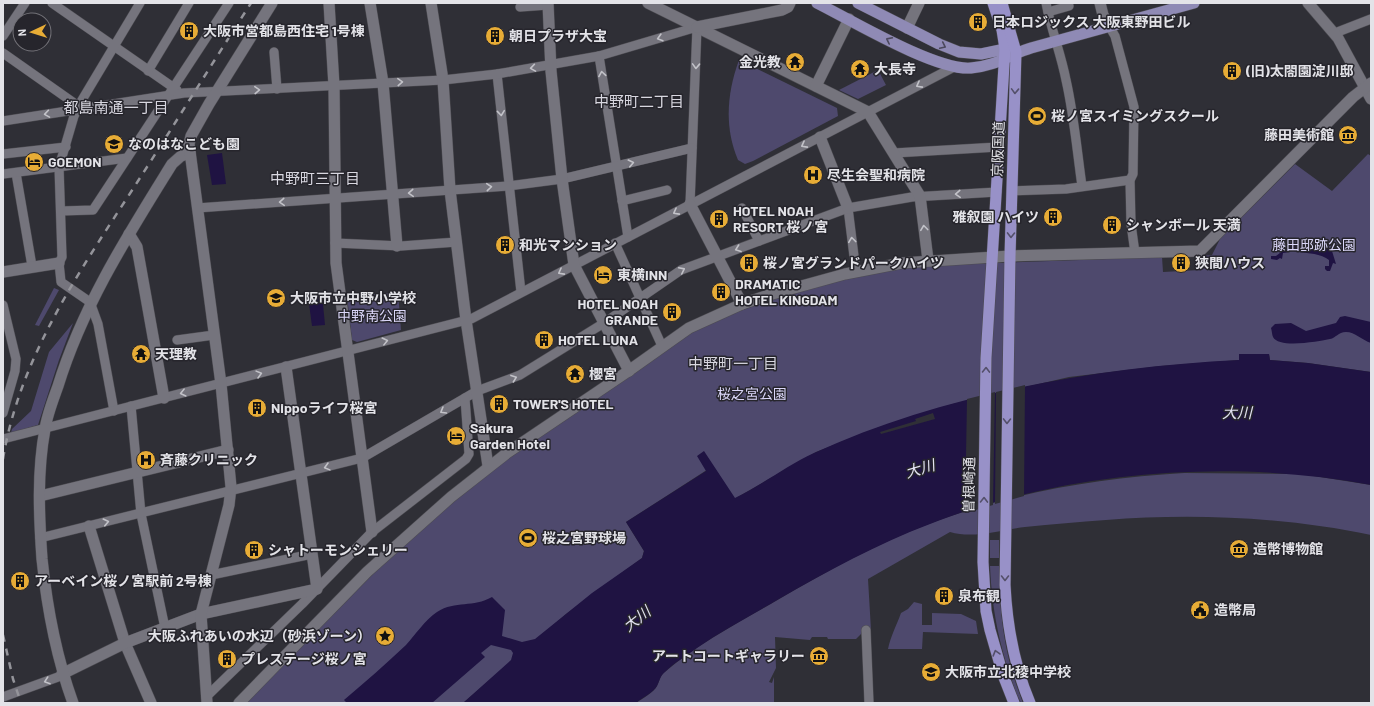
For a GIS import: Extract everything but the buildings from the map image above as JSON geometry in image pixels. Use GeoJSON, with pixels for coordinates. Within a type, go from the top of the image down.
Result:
{"type":"FeatureCollection","features":[{"type":"Feature","properties":{"kind":"highway","name":"京阪国道"},"geometry":{"type":"LineString","coordinates":[[993,3],[1002,30],[1005,54],[998,147],[993,261]]}},
{"type":"Feature","properties":{"kind":"highway","name":"京阪国道"},"geometry":{"type":"LineString","coordinates":[[1002,3],[1016,52],[1009,298],[1005,585],[1008,626],[1015,661],[1030,703]]}},
{"type":"Feature","properties":{"kind":"highway","name":"曽根崎通"},"geometry":{"type":"LineString","coordinates":[[993,261],[986,358],[984,539],[985,594],[990,630],[1002,675],[1014,703]]}},
{"type":"Feature","properties":{"kind":"main road"},"geometry":{"type":"LineString","coordinates":[[817,3],[934,60],[954,67],[970,68],[998,63],[1005,54]]}},
{"type":"Feature","properties":{"kind":"main road"},"geometry":{"type":"LineString","coordinates":[[858,3],[948,48],[959,52],[981,54],[1005,54],[1016,52],[1194,3]]}},
{"type":"Feature","properties":{"kind":"street"},"geometry":{"type":"LineString","coordinates":[[3,36],[25,3]]}},
{"type":"Feature","properties":{"kind":"street"},"geometry":{"type":"LineString","coordinates":[[52,3],[148,70],[171,91]]}},
{"type":"Feature","properties":{"kind":"street"},"geometry":{"type":"LineString","coordinates":[[3,272],[58,262],[62,257],[60,167],[77,109],[140,3]]}},
{"type":"Feature","properties":{"kind":"street"},"geometry":{"type":"LineString","coordinates":[[148,70],[189,3]]}},
{"type":"Feature","properties":{"kind":"street"},"geometry":{"type":"LineString","coordinates":[[61,211],[93,210],[229,3]]}},
{"type":"Feature","properties":{"kind":"street"},"geometry":{"type":"LineString","coordinates":[[207,700],[201,614],[231,492],[221,384],[190,153],[191,136],[272,3]]}},
{"type":"Feature","properties":{"kind":"street"},"geometry":{"type":"LineString","coordinates":[[329,3],[334,86],[336,263],[372,532]]}},
{"type":"Feature","properties":{"kind":"street"},"geometry":{"type":"LineString","coordinates":[[370,3],[383,83],[397,246]]}},
{"type":"Feature","properties":{"kind":"street"},"geometry":{"type":"LineString","coordinates":[[431,3],[443,80],[450,190],[466,320],[488,466]]}},
{"type":"Feature","properties":{"kind":"street"},"geometry":{"type":"LineString","coordinates":[[648,3],[868,112],[920,196],[928,260]]}},
{"type":"Feature","properties":{"kind":"street"},"geometry":{"type":"LineString","coordinates":[[3,121],[171,91],[184,93],[277,89],[443,80],[497,74],[599,56],[697,27],[782,10],[790,3]]}},
{"type":"Feature","properties":{"kind":"street"},"geometry":{"type":"LineString","coordinates":[[907,28],[919,3]]}},
{"type":"Feature","properties":{"kind":"street"},"geometry":{"type":"LineString","coordinates":[[1046,3],[1067,81],[1082,186]]}},
{"type":"Feature","properties":{"kind":"street"},"geometry":{"type":"LineString","coordinates":[[1048,12],[1069,6],[1068,3]]}},
{"type":"Feature","properties":{"kind":"street"},"geometry":{"type":"LineString","coordinates":[[1100,3],[1103,15],[1115,36],[1134,107],[1133,174],[1130,180],[1135,253]]}},
{"type":"Feature","properties":{"kind":"street"},"geometry":{"type":"LineString","coordinates":[[1308,3],[1335,33],[1368,85],[1371,99]]}},
{"type":"Feature","properties":{"kind":"street"},"geometry":{"type":"LineString","coordinates":[[520,7],[548,4],[551,65],[562,179],[574,265],[630,371]]}},
{"type":"Feature","properties":{"kind":"street"},"geometry":{"type":"LineString","coordinates":[[816,86],[849,19]]}},
{"type":"Feature","properties":{"kind":"street"},"geometry":{"type":"LineString","coordinates":[[1335,33],[1371,20]]}},
{"type":"Feature","properties":{"kind":"street"},"geometry":{"type":"LineString","coordinates":[[697,27],[690,204],[742,304]]}},
{"type":"Feature","properties":{"kind":"street"},"geometry":{"type":"LineString","coordinates":[[274,52],[277,89]]}},
{"type":"Feature","properties":{"kind":"street"},"geometry":{"type":"LineString","coordinates":[[3,53],[74,103],[77,109]]}},
{"type":"Feature","properties":{"kind":"street"},"geometry":{"type":"LineString","coordinates":[[599,56],[628,237]]}},
{"type":"Feature","properties":{"kind":"street"},"geometry":{"type":"LineString","coordinates":[[3,439],[466,320],[954,67]]}},
{"type":"Feature","properties":{"kind":"street"},"geometry":{"type":"LineString","coordinates":[[497,74],[508,186],[521,292]]}},
{"type":"Feature","properties":{"kind":"street"},"geometry":{"type":"LineString","coordinates":[[239,703],[367,572],[488,466],[630,371],[688,328],[742,304],[856,272],[928,260],[993,261],[1010,256],[1135,253],[1202,249],[1353,98],[1368,85]]}},
{"type":"Feature","properties":{"kind":"street"},"geometry":{"type":"LineString","coordinates":[[820,137],[848,208],[856,272]]}},
{"type":"Feature","properties":{"kind":"street"},"geometry":{"type":"LineString","coordinates":[[3,154],[66,147]]}},
{"type":"Feature","properties":{"kind":"street"},"geometry":{"type":"LineString","coordinates":[[894,153],[998,147]]}},
{"type":"Feature","properties":{"kind":"street"},"geometry":{"type":"LineString","coordinates":[[197,208],[508,186],[562,179],[692,148]]}},
{"type":"Feature","properties":{"kind":"street"},"geometry":{"type":"LineString","coordinates":[[73,703],[62,674],[46,602],[40,538],[39,478],[45,428],[66,360],[90,302],[129,234],[172,164],[181,156],[190,153]]}},
{"type":"Feature","properties":{"kind":"street"},"geometry":{"type":"LineString","coordinates":[[3,174],[127,158]]}},
{"type":"Feature","properties":{"kind":"street"},"geometry":{"type":"LineString","coordinates":[[16,173],[32,266]]}},
{"type":"Feature","properties":{"kind":"street"},"geometry":{"type":"LineString","coordinates":[[1012,191],[1054,190],[1130,180]]}},
{"type":"Feature","properties":{"kind":"street"},"geometry":{"type":"LineString","coordinates":[[622,201],[666,190]]}},
{"type":"Feature","properties":{"kind":"street"},"geometry":{"type":"LineString","coordinates":[[40,538],[231,492],[362,458],[477,391],[520,375],[604,323],[681,270],[848,208],[920,196],[997,192]]}},
{"type":"Feature","properties":{"kind":"street"},"geometry":{"type":"LineString","coordinates":[[742,208],[759,241]]}},
{"type":"Feature","properties":{"kind":"street"},"geometry":{"type":"LineString","coordinates":[[129,234],[136,247],[164,398]]}},
{"type":"Feature","properties":{"kind":"street"},"geometry":{"type":"LineString","coordinates":[[335,243],[397,246],[457,242]]}},
{"type":"Feature","properties":{"kind":"street"},"geometry":{"type":"LineString","coordinates":[[615,243],[662,346]]}},
{"type":"Feature","properties":{"kind":"street"},"geometry":{"type":"LineString","coordinates":[[58,262],[60,282],[90,302],[98,324],[114,411]]}},
{"type":"Feature","properties":{"kind":"street"},"geometry":{"type":"LineString","coordinates":[[3,305],[16,360],[13,378],[3,413]]}},
{"type":"Feature","properties":{"kind":"street"},"geometry":{"type":"LineString","coordinates":[[177,340],[214,335]]}},
{"type":"Feature","properties":{"kind":"street"},"geometry":{"type":"LineString","coordinates":[[286,367],[317,589]]}},
{"type":"Feature","properties":{"kind":"street"},"geometry":{"type":"LineString","coordinates":[[3,380],[13,378]]}},
{"type":"Feature","properties":{"kind":"street"},"geometry":{"type":"LineString","coordinates":[[207,700],[372,532],[466,459],[469,454],[465,398]]}},
{"type":"Feature","properties":{"kind":"street"},"geometry":{"type":"LineString","coordinates":[[131,406],[141,514],[165,628]]}},
{"type":"Feature","properties":{"kind":"street"},"geometry":{"type":"LineString","coordinates":[[40,496],[228,450]]}},
{"type":"Feature","properties":{"kind":"street"},"geometry":{"type":"LineString","coordinates":[[89,526],[125,643],[151,703]]}},
{"type":"Feature","properties":{"kind":"street"},"geometry":{"type":"LineString","coordinates":[[211,575],[312,554]]}},
{"type":"Feature","properties":{"kind":"street"},"geometry":{"type":"LineString","coordinates":[[3,697],[58,677],[125,643],[201,614],[317,589]]}},
{"type":"Feature","properties":{"kind":"street"},"geometry":{"type":"LineString","coordinates":[[866,630],[869,703]]}},
{"type":"Feature","properties":{"kind":"green space"},"geometry":{"type":"Polygon","coordinates":[[[739,60],[837,108],[838,116],[745,164],[738,160],[729,123],[730,97],[739,60]]]}},
{"type":"Feature","properties":{"kind":"green space"},"geometry":{"type":"Polygon","coordinates":[[[878,70],[886,85],[858,99],[839,90],[878,70]]]}},
{"type":"Feature","properties":{"kind":"green space","name":"桜之宮公園"},"geometry":{"type":"Polygon","coordinates":[[[1368,154],[1371,156],[1371,372],[1308,363],[1270,360],[1269,354],[1240,354],[1239,360],[1161,366],[1069,377],[953,404],[877,428],[816,452],[736,498],[734,498],[713,466],[626,522],[644,551],[642,558],[566,614],[463,703],[245,703],[385,562],[488,471],[689,332],[736,312],[775,299],[845,279],[895,269],[943,265],[1162,257],[1163,272],[1200,270],[1200,256],[1212,255],[1220,239],[1295,164],[1332,191],[1368,154]]]}},
{"type":"Feature","properties":{"kind":"green space"},"geometry":{"type":"Polygon","coordinates":[[[54,288],[59,290],[39,326],[35,325],[54,288]]]}},
{"type":"Feature","properties":{"kind":"green space","name":"中野南公園"},"geometry":{"type":"Polygon","coordinates":[[[398,292],[401,330],[357,342],[352,340],[347,297],[398,292]]]}},
{"type":"Feature","properties":{"kind":"green space"},"geometry":{"type":"Polygon","coordinates":[[[73,323],[59,360],[38,425],[11,433],[12,429],[31,411],[49,352],[73,323]]]}},
{"type":"Feature","properties":{"kind":"green space"},"geometry":{"type":"Polygon","coordinates":[[[1184,473],[1301,474],[1371,485],[1371,535],[1273,520],[1205,517],[1139,518],[1086,522],[1025,527],[968,535],[950,532],[868,579],[871,630],[862,630],[861,634],[856,639],[828,639],[827,637],[812,637],[810,640],[775,637],[776,668],[769,682],[772,683],[774,677],[774,703],[636,703],[648,695],[657,686],[661,676],[664,673],[705,642],[834,568],[908,532],[985,505],[1024,495],[1103,481],[1184,473]]]}},
{"type":"Feature","properties":{"kind":"green space"},"geometry":{"type":"Polygon","coordinates":[[[990,540],[999,540],[999,558],[990,558],[990,540]]]}},
{"type":"Feature","properties":{"kind":"green space"},"geometry":{"type":"Polygon","coordinates":[[[990,566],[999,566],[1000,602],[1004,636],[1011,668],[1023,703],[1021,703],[1017,695],[1006,663],[998,632],[990,566]]]}},
{"type":"Feature","properties":{"kind":"green space"},"geometry":{"type":"Polygon","coordinates":[[[914,602],[922,604],[922,625],[932,625],[932,613],[961,614],[976,621],[978,634],[923,632],[922,649],[888,649],[901,613],[908,609],[914,602]]]}},
{"type":"Feature","properties":{"kind":"water"},"geometry":{"type":"Polygon","coordinates":[[[222,153],[226,184],[212,185],[207,155],[222,153]]]}},
{"type":"Feature","properties":{"kind":"water"},"geometry":{"type":"Polygon","coordinates":[[[1302,242],[1329,248],[1332,251],[1336,264],[1333,263],[1330,271],[1327,271],[1325,266],[1329,266],[1329,260],[1326,258],[1293,251],[1283,253],[1282,259],[1271,259],[1271,256],[1276,256],[1289,246],[1302,242]]]}},
{"type":"Feature","properties":{"kind":"water"},"geometry":{"type":"Polygon","coordinates":[[[322,294],[325,325],[312,326],[308,296],[322,294]]]}},
{"type":"Feature","properties":{"kind":"water"},"geometry":{"type":"Polygon","coordinates":[[[1345,316],[1371,322],[1371,343],[1349,332],[1341,333],[1330,339],[1300,343],[1283,343],[1277,341],[1273,337],[1271,328],[1275,324],[1291,323],[1306,331],[1336,323],[1340,317],[1345,316]]]}},
{"type":"Feature","properties":{"kind":"water","name":"大川"},"geometry":{"type":"Polygon","coordinates":[[[1239,354],[1269,354],[1270,360],[1308,363],[1371,372],[1371,485],[1317,477],[1261,472],[1148,474],[1091,481],[1035,492],[981,506],[891,540],[834,568],[779,599],[717,635],[676,663],[662,675],[657,686],[653,690],[636,703],[463,703],[511,660],[513,653],[511,650],[491,645],[481,653],[485,657],[432,703],[347,703],[344,700],[406,645],[433,615],[444,608],[478,602],[492,597],[505,610],[502,636],[522,642],[535,639],[592,593],[642,558],[644,551],[626,522],[706,471],[697,456],[704,451],[735,498],[814,453],[864,432],[968,399],[1076,377],[1131,369],[1239,360],[1239,354]]]}},
{"type":"Feature","properties":{"kind":"pier"},"geometry":{"type":"Polygon","coordinates":[[[1025,385],[1024,496],[995,504],[996,392],[1025,385]]]}},
{"type":"Feature","properties":{"kind":"pier"},"geometry":{"type":"Polygon","coordinates":[[[995,392],[993,505],[965,513],[967,399],[995,392]]]}},
{"type":"Feature","properties":{"kind":"pier"},"geometry":{"type":"Polygon","coordinates":[[[933,413],[935,419],[881,434],[880,432],[916,421],[915,419],[933,413]]]}},
{"type":"Feature","properties":{"kind":"railway"},"geometry":{"type":"LineString","coordinates":[[3,459],[11,421],[23,384],[38,348],[56,314],[75,280],[251,3]]}},
{"type":"Feature","properties":{"kind":"railway"},"geometry":{"type":"LineString","coordinates":[[3,635],[13,679],[21,703]]}},
{"type":"Feature","properties":{"kind":"place","name":"日本ロジックス 大阪東野田ビル"},"geometry":{"type":"Point","coordinates":[978,22]}},
{"type":"Feature","properties":{"kind":"place","name":"大阪市営都島西住宅 1号棟"},"geometry":{"type":"Point","coordinates":[189,31]}},
{"type":"Feature","properties":{"kind":"place","name":"朝日プラザ大宝"},"geometry":{"type":"Point","coordinates":[495,36]}},
{"type":"Feature","properties":{"kind":"place","name":"金光教"},"geometry":{"type":"Point","coordinates":[795,62]}},
{"type":"Feature","properties":{"kind":"place","name":"大長寺"},"geometry":{"type":"Point","coordinates":[860,69]}},
{"type":"Feature","properties":{"kind":"place","name":"(旧)太閤園淀川邸"},"geometry":{"type":"Point","coordinates":[1232,71]}},
{"type":"Feature","properties":{"kind":"place","name":"桜ノ宮スイミングスクール"},"geometry":{"type":"Point","coordinates":[1037,116]}},
{"type":"Feature","properties":{"kind":"place","name":"藤田美術館"},"geometry":{"type":"Point","coordinates":[1348,135]}},
{"type":"Feature","properties":{"kind":"place","name":"なのはなこども園"},"geometry":{"type":"Point","coordinates":[114,144]}},
{"type":"Feature","properties":{"kind":"place","name":"GOEMON"},"geometry":{"type":"Point","coordinates":[34,162]}},
{"type":"Feature","properties":{"kind":"place","name":"尽生会聖和病院"},"geometry":{"type":"Point","coordinates":[813,175]}},
{"type":"Feature","properties":{"kind":"place","name":"雅叙園 ハイツ"},"geometry":{"type":"Point","coordinates":[1053,217]}},
{"type":"Feature","properties":{"kind":"place","name":"HOTEL NOAH RESORT 桜ノ宮"},"geometry":{"type":"Point","coordinates":[719,219]}},
{"type":"Feature","properties":{"kind":"place","name":"シャンボール 天満"},"geometry":{"type":"Point","coordinates":[1112,225]}},
{"type":"Feature","properties":{"kind":"place","name":"和光マンション"},"geometry":{"type":"Point","coordinates":[505,245]}},
{"type":"Feature","properties":{"kind":"place","name":"桜ノ宮グランドパークハイツ"},"geometry":{"type":"Point","coordinates":[749,263]}},
{"type":"Feature","properties":{"kind":"place","name":"狹間ハウス"},"geometry":{"type":"Point","coordinates":[1181,263]}},
{"type":"Feature","properties":{"kind":"place","name":"東横INN"},"geometry":{"type":"Point","coordinates":[603,275]}},
{"type":"Feature","properties":{"kind":"place","name":"DRAMATIC HOTEL KINGDAM"},"geometry":{"type":"Point","coordinates":[721,292]}},
{"type":"Feature","properties":{"kind":"place","name":"大阪市立中野小学校"},"geometry":{"type":"Point","coordinates":[276,298]}},
{"type":"Feature","properties":{"kind":"place","name":"HOTEL NOAH GRANDE"},"geometry":{"type":"Point","coordinates":[672,312]}},
{"type":"Feature","properties":{"kind":"place","name":"HOTEL LUNA"},"geometry":{"type":"Point","coordinates":[544,340]}},
{"type":"Feature","properties":{"kind":"place","name":"天理教"},"geometry":{"type":"Point","coordinates":[141,354]}},
{"type":"Feature","properties":{"kind":"place","name":"櫻宮"},"geometry":{"type":"Point","coordinates":[575,374]}},
{"type":"Feature","properties":{"kind":"place","name":"TOWER'S HOTEL"},"geometry":{"type":"Point","coordinates":[499,404]}},
{"type":"Feature","properties":{"kind":"place","name":"Nippoライフ桜宮"},"geometry":{"type":"Point","coordinates":[257,408]}},
{"type":"Feature","properties":{"kind":"place","name":"Sakura Garden Hotel"},"geometry":{"type":"Point","coordinates":[456,436]}},
{"type":"Feature","properties":{"kind":"place","name":"斉藤クリニック"},"geometry":{"type":"Point","coordinates":[146,460]}},
{"type":"Feature","properties":{"kind":"place","name":"桜之宮野球場"},"geometry":{"type":"Point","coordinates":[528,538]}},
{"type":"Feature","properties":{"kind":"place","name":"造幣博物館"},"geometry":{"type":"Point","coordinates":[1239,549]}},
{"type":"Feature","properties":{"kind":"place","name":"シャトーモンシェリー"},"geometry":{"type":"Point","coordinates":[254,550]}},
{"type":"Feature","properties":{"kind":"place","name":"アーベイン桜ノ宮駅前 2号棟"},"geometry":{"type":"Point","coordinates":[20,581]}},
{"type":"Feature","properties":{"kind":"place","name":"泉布観"},"geometry":{"type":"Point","coordinates":[944,596]}},
{"type":"Feature","properties":{"kind":"place","name":"造幣局"},"geometry":{"type":"Point","coordinates":[1200,610]}},
{"type":"Feature","properties":{"kind":"place","name":"大阪ふれあいの水辺（砂浜ゾーン）"},"geometry":{"type":"Point","coordinates":[385,636]}},
{"type":"Feature","properties":{"kind":"place","name":"アートコートギャラリー"},"geometry":{"type":"Point","coordinates":[819,656]}},
{"type":"Feature","properties":{"kind":"place","name":"プレステージ桜ノ宮"},"geometry":{"type":"Point","coordinates":[227,659]}},
{"type":"Feature","properties":{"kind":"place","name":"大阪市立北稜中学校"},"geometry":{"type":"Point","coordinates":[931,672]}},
{"type":"Feature","properties":{"kind":"district","name":"中野町二丁目"},"geometry":{"type":"Point","coordinates":[639,102]}},
{"type":"Feature","properties":{"kind":"district","name":"都島南通一丁目"},"geometry":{"type":"Point","coordinates":[116,108]}},
{"type":"Feature","properties":{"kind":"district","name":"中野町三丁目"},"geometry":{"type":"Point","coordinates":[315,179]}},
{"type":"Feature","properties":{"kind":"district","name":"中野町一丁目"},"geometry":{"type":"Point","coordinates":[733,364]}},
{"type":"Feature","properties":{"kind":"park label","name":"藤田邸跡公園"},"geometry":{"type":"Point","coordinates":[1314,245]}}]}
